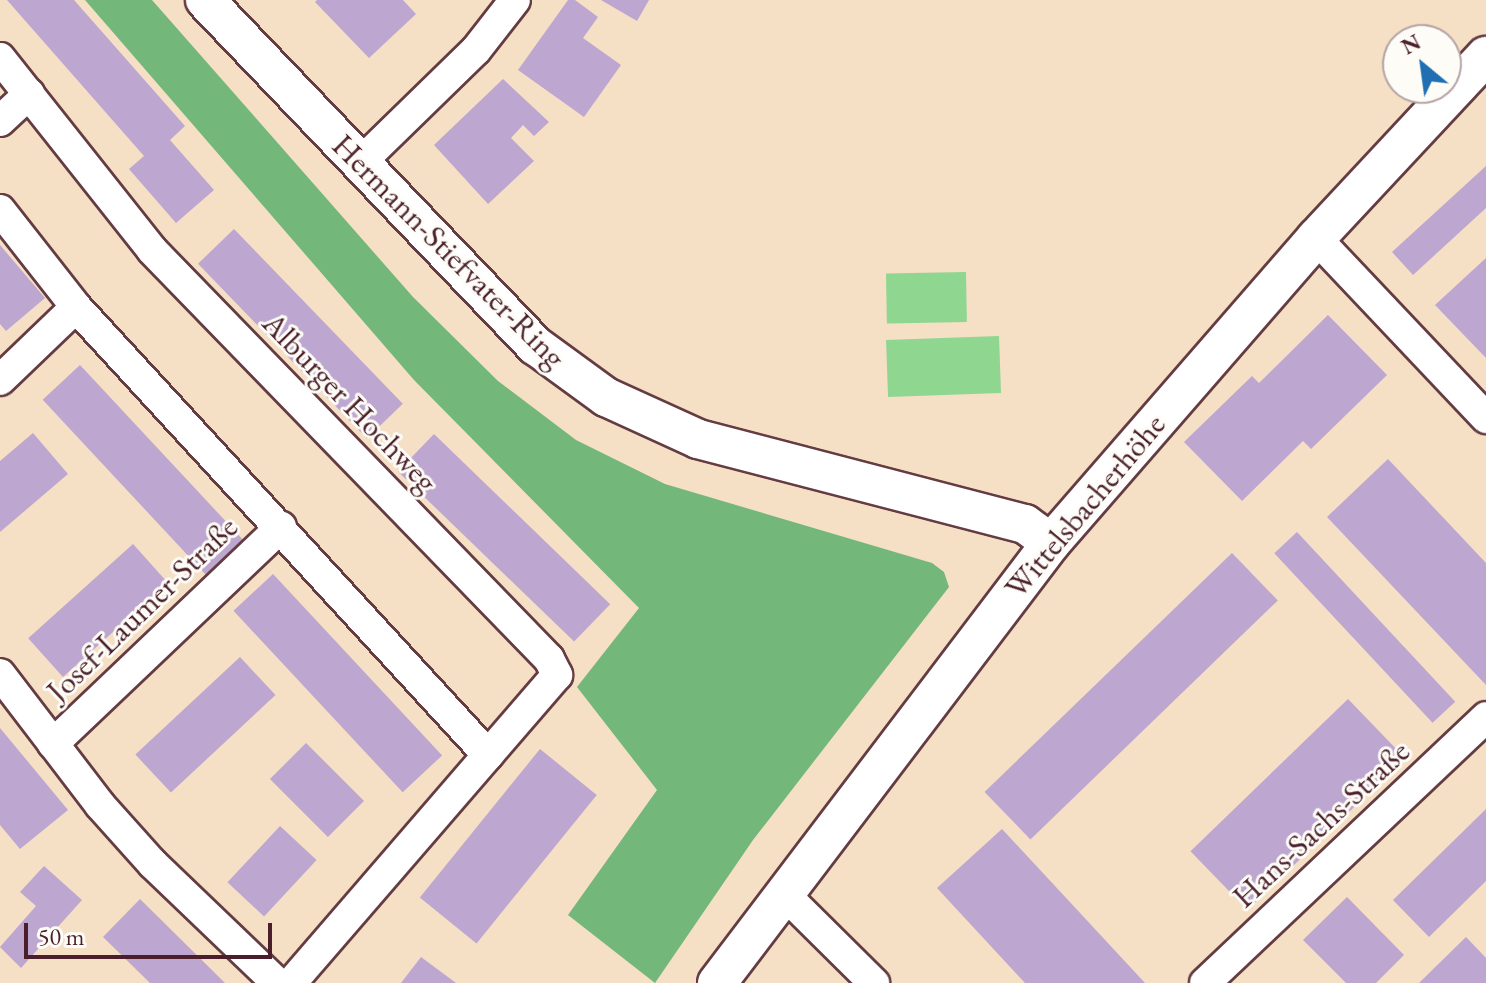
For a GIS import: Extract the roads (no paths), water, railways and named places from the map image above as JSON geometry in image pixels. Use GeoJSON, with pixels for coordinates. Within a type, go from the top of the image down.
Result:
{"type":"FeatureCollection","features":[{"type":"Feature","properties":{"kind":"street","name":"Hermann-Stiefvater-Ring"},"geometry":{"type":"LineString","coordinates":[[205,0],[536,346],[606,397],[698,439],[1025,524],[1051,543]]}},
{"type":"Feature","properties":{"kind":"street"},"geometry":{"type":"LineString","coordinates":[[359,164],[476,50],[515,0]]}},
{"type":"Feature","properties":{"kind":"street","name":"Wittelsbacherhöhe"},"geometry":{"type":"LineString","coordinates":[[717,983],[1051,543],[1316,238],[1486,56]]}},
{"type":"Feature","properties":{"kind":"street","name":"Alburger Hochweg"},"geometry":{"type":"LineString","coordinates":[[0,58],[152,250],[549,659],[557,675],[291,983]]}},
{"type":"Feature","properties":{"kind":"street"},"geometry":{"type":"LineString","coordinates":[[0,121],[29,94]]}},
{"type":"Feature","properties":{"kind":"street"},"geometry":{"type":"LineString","coordinates":[[0,210],[76,307],[488,755]]}},
{"type":"Feature","properties":{"kind":"street"},"geometry":{"type":"LineString","coordinates":[[1316,238],[1486,418]]}},
{"type":"Feature","properties":{"kind":"street"},"geometry":{"type":"LineString","coordinates":[[0,380],[76,307]]}},
{"type":"Feature","properties":{"kind":"street","name":"Josef-Laumer-Straße"},"geometry":{"type":"LineString","coordinates":[[53,744],[281,527]]}},
{"type":"Feature","properties":{"kind":"street","name":"Josef-Laumer-Straße"},"geometry":{"type":"LineString","coordinates":[[0,674],[100,805],[153,864],[277,983]]}},
{"type":"Feature","properties":{"kind":"street","name":"Hans-Sachs-Straße"},"geometry":{"type":"LineString","coordinates":[[1205,983],[1486,717]]}},
{"type":"Feature","properties":{"kind":"street"},"geometry":{"type":"LineString","coordinates":[[784,894],[874,983]]}}]}
